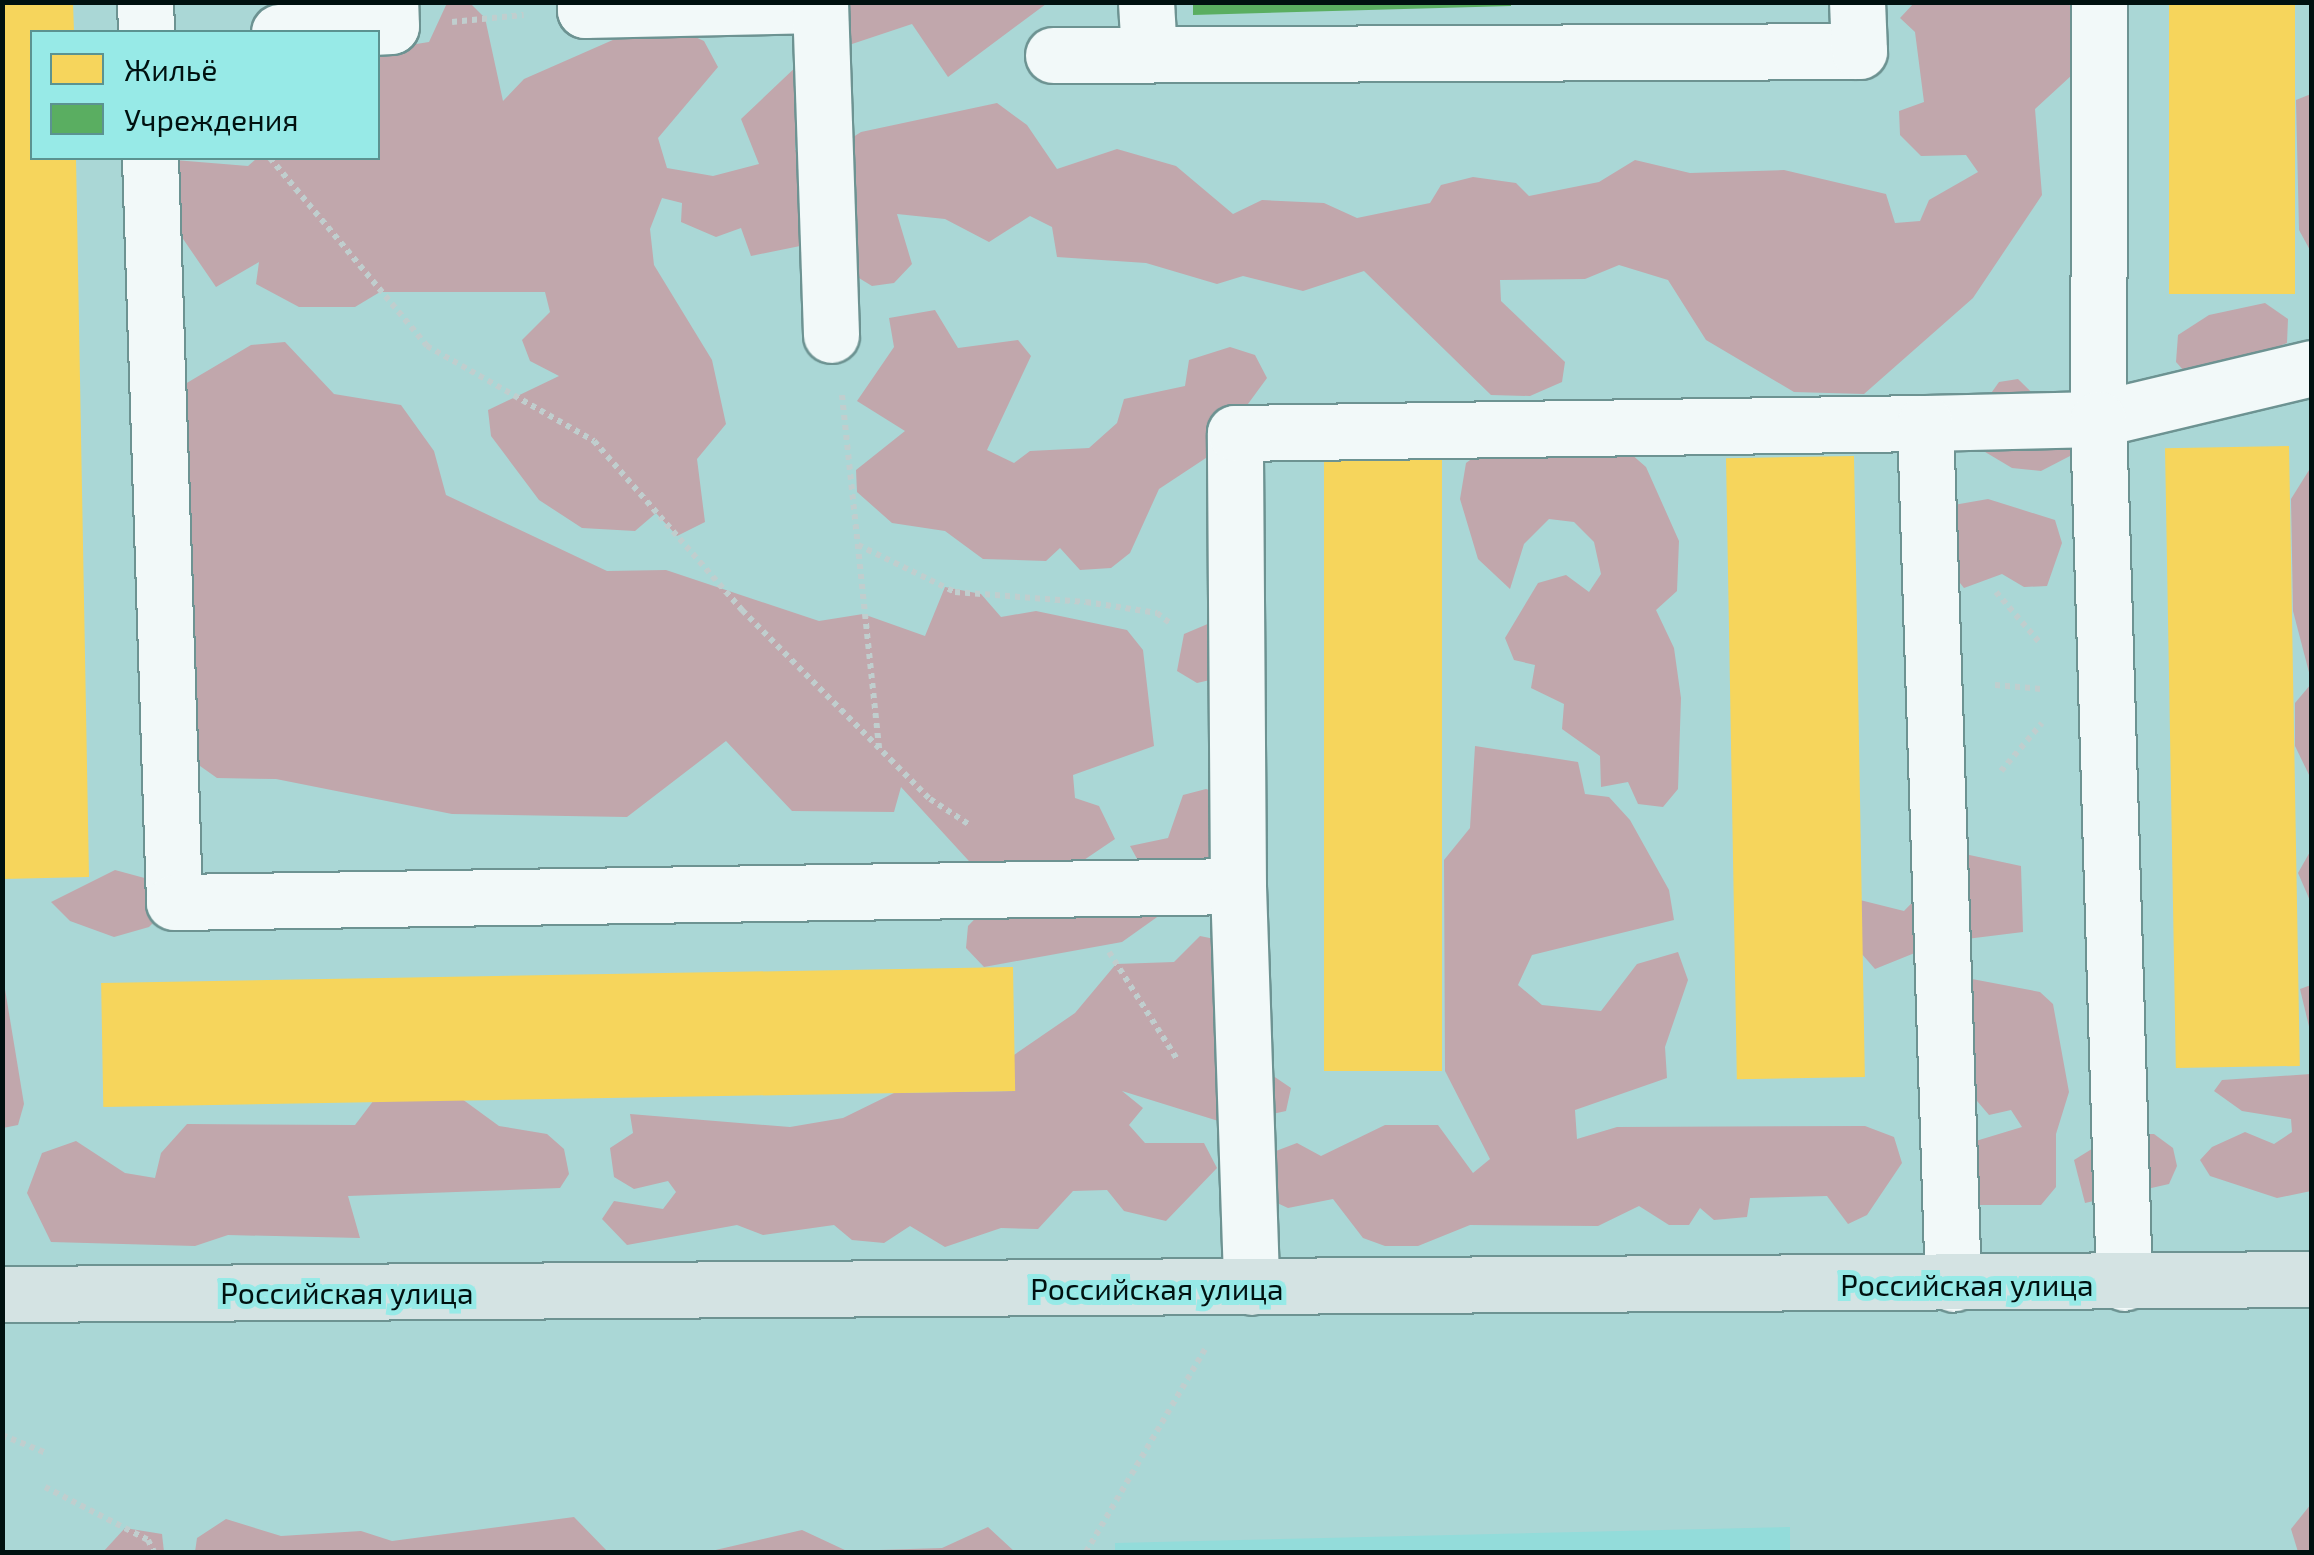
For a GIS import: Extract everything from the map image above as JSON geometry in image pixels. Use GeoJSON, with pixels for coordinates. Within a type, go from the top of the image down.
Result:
{"type":"FeatureCollection","features":[{"type":"Feature","properties":{"kind":"main road","name":"Российская улица"},"geometry":{"type":"LineString","coordinates":[[2,1294],[2312,1279]]}},
{"type":"Feature","properties":{"kind":"lane"},"geometry":{"type":"LineString","coordinates":[[145,2],[146,30]]}},
{"type":"Feature","properties":{"kind":"lane"},"geometry":{"type":"LineString","coordinates":[[1053,56],[1148,28],[1859,51],[1857,2]]}},
{"type":"Feature","properties":{"kind":"lane"},"geometry":{"type":"LineString","coordinates":[[2099,2],[2098,419],[2090,677],[2124,1283]]}},
{"type":"Feature","properties":{"kind":"lane"},"geometry":{"type":"LineString","coordinates":[[585,6],[820,4],[831,335]]}},
{"type":"Feature","properties":{"kind":"lane"},"geometry":{"type":"LineString","coordinates":[[291,30],[390,14]]}},
{"type":"Feature","properties":{"kind":"lane"},"geometry":{"type":"LineString","coordinates":[[150,160],[174,902],[1238,886]]}},
{"type":"Feature","properties":{"kind":"lane"},"geometry":{"type":"LineString","coordinates":[[1251,1288],[1238,886],[1235,433],[2098,419],[2312,368]]}},
{"type":"Feature","properties":{"kind":"lane"},"geometry":{"type":"LineString","coordinates":[[1925,422],[1953,1284]]}},
{"type":"Feature","properties":{"kind":"path"},"geometry":{"type":"LineString","coordinates":[[390,14],[585,6]]}},
{"type":"Feature","properties":{"kind":"path"},"geometry":{"type":"LineString","coordinates":[[272,160],[427,346],[594,442],[879,749],[930,800],[988,837]]}},
{"type":"Feature","properties":{"kind":"path"},"geometry":{"type":"LineString","coordinates":[[831,335],[856,470],[858,544],[879,749]]}},
{"type":"Feature","properties":{"kind":"path"},"geometry":{"type":"LineString","coordinates":[[1929,523],[2090,677],[2062,691],[1934,679]]}},
{"type":"Feature","properties":{"kind":"path"},"geometry":{"type":"LineString","coordinates":[[858,544],[955,592],[1156,613],[1236,674]]}},
{"type":"Feature","properties":{"kind":"path"},"geometry":{"type":"LineString","coordinates":[[1069,888],[1183,1066]]}},
{"type":"Feature","properties":{"kind":"path"},"geometry":{"type":"LineString","coordinates":[[1086,1552],[1251,1288]]}},
{"type":"Feature","properties":{"kind":"path"},"geometry":{"type":"LineString","coordinates":[[2,1435],[46,1453]]}},
{"type":"Feature","properties":{"kind":"path"},"geometry":{"type":"LineString","coordinates":[[44,1487],[148,1540],[154,1552]]}},
{"type":"Feature","properties":{"kind":"shaded area"},"geometry":{"type":"Polygon","coordinates":[[[469,2],[485,18],[503,101],[524,79],[631,32],[671,26],[704,41],[718,67],[658,138],[667,168],[713,176],[759,164],[741,119],[799,64],[822,59],[852,70],[845,93],[795,118],[795,150],[825,155],[861,132],[997,103],[1027,125],[1057,169],[1117,149],[1176,166],[1233,214],[1262,200],[1324,203],[1357,218],[1430,203],[1441,185],[1473,177],[1516,183],[1529,196],[1599,182],[1635,160],[1690,173],[1784,170],[1886,194],[1895,223],[1920,221],[1929,200],[1978,172],[1966,155],[1921,156],[1900,135],[1899,111],[1924,102],[1915,32],[1900,18],[1914,3],[2068,2],[2078,21],[2072,75],[2035,109],[2042,195],[1973,298],[1864,394],[1794,392],[1706,340],[1668,280],[1619,265],[1585,279],[1500,280],[1501,301],[1565,362],[1562,382],[1530,396],[1491,395],[1364,271],[1303,291],[1243,276],[1217,284],[1146,263],[1057,257],[1052,227],[1030,216],[989,242],[945,219],[897,214],[912,264],[894,283],[872,286],[805,245],[751,256],[741,228],[716,237],[681,222],[682,203],[662,198],[650,229],[654,265],[712,360],[726,424],[697,459],[705,522],[677,536],[656,513],[635,531],[582,528],[539,500],[491,436],[488,410],[559,376],[530,361],[522,340],[550,312],[545,292],[380,292],[355,307],[299,307],[256,284],[259,262],[216,287],[179,233],[151,160],[248,166],[255,160],[380,160],[380,50],[429,42],[447,3],[469,2]]]}},
{"type":"Feature","properties":{"kind":"shaded area"},"geometry":{"type":"Polygon","coordinates":[[[783,3],[1046,4],[948,77],[912,24],[852,44],[821,37],[783,3]]]}},
{"type":"Feature","properties":{"kind":"shaded area"},"geometry":{"type":"Polygon","coordinates":[[[2311,94],[2311,252],[2299,230],[2296,100],[2311,94]]]}},
{"type":"Feature","properties":{"kind":"shaded area"},"geometry":{"type":"Polygon","coordinates":[[[2265,303],[2288,319],[2287,343],[2193,381],[2176,362],[2178,335],[2209,315],[2265,303]]]}},
{"type":"Feature","properties":{"kind":"shaded area"},"geometry":{"type":"Polygon","coordinates":[[[935,310],[958,348],[1018,340],[1031,356],[987,450],[1014,463],[1030,451],[1089,448],[1117,423],[1124,399],[1185,386],[1189,360],[1230,347],[1255,355],[1267,378],[1245,408],[1211,416],[1212,454],[1159,489],[1130,553],[1111,568],[1080,570],[1060,548],[1046,561],[983,559],[945,531],[892,523],[857,492],[856,470],[905,431],[857,401],[894,347],[889,318],[935,310]]]}},
{"type":"Feature","properties":{"kind":"shaded area"},"geometry":{"type":"Polygon","coordinates":[[[285,342],[334,394],[401,405],[434,451],[446,495],[607,571],[666,570],[819,621],[863,614],[925,636],[945,587],[981,594],[1001,617],[1036,611],[1127,630],[1143,650],[1154,746],[1073,775],[1075,798],[1099,806],[1115,839],[1081,862],[979,872],[901,787],[894,812],[792,811],[726,741],[627,817],[452,814],[276,779],[217,778],[169,744],[158,400],[251,345],[285,342]]]}},
{"type":"Feature","properties":{"kind":"shaded area"},"geometry":{"type":"Polygon","coordinates":[[[2018,379],[2078,438],[2070,456],[2041,471],[2012,468],[1960,437],[1999,382],[2018,379]]]}},
{"type":"Feature","properties":{"kind":"shaded area"},"geometry":{"type":"Polygon","coordinates":[[[1623,447],[1646,467],[1679,541],[1677,591],[1656,610],[1674,648],[1681,698],[1678,789],[1663,807],[1638,804],[1628,782],[1601,787],[1600,756],[1562,729],[1564,704],[1531,688],[1535,665],[1514,660],[1505,638],[1538,583],[1566,575],[1589,592],[1601,574],[1594,542],[1574,522],[1549,519],[1524,544],[1510,589],[1478,559],[1460,499],[1466,463],[1481,452],[1623,447]]]}},
{"type":"Feature","properties":{"kind":"shaded area"},"geometry":{"type":"Polygon","coordinates":[[[2311,467],[2311,680],[2293,611],[2291,499],[2311,467]]]}},
{"type":"Feature","properties":{"kind":"shaded area"},"geometry":{"type":"Polygon","coordinates":[[[1988,499],[2055,520],[2062,543],[2047,586],[2024,587],[2002,574],[1964,588],[1948,568],[1948,506],[1988,499]]]}},
{"type":"Feature","properties":{"kind":"shaded area"},"geometry":{"type":"Polygon","coordinates":[[[1236,612],[1236,674],[1197,683],[1177,671],[1184,634],[1236,612]]]}},
{"type":"Feature","properties":{"kind":"shaded area"},"geometry":{"type":"Polygon","coordinates":[[[2311,684],[2311,779],[2295,746],[2295,703],[2311,684]]]}},
{"type":"Feature","properties":{"kind":"shaded area"},"geometry":{"type":"Polygon","coordinates":[[[1475,746],[1578,762],[1585,794],[1609,797],[1630,820],[1669,890],[1674,920],[1532,955],[1518,985],[1542,1005],[1601,1011],[1637,964],[1678,952],[1688,980],[1665,1047],[1667,1078],[1575,1110],[1577,1139],[1617,1127],[1865,1126],[1894,1137],[1902,1163],[1867,1215],[1848,1224],[1827,1196],[1750,1198],[1747,1217],[1714,1220],[1700,1208],[1689,1225],[1669,1225],[1639,1206],[1598,1226],[1470,1225],[1418,1246],[1385,1246],[1363,1238],[1333,1199],[1288,1208],[1266,1198],[1260,1157],[1297,1143],[1321,1156],[1385,1125],[1438,1125],[1473,1173],[1490,1159],[1445,1071],[1444,860],[1470,828],[1475,746]]]}},
{"type":"Feature","properties":{"kind":"shaded area"},"geometry":{"type":"Polygon","coordinates":[[[1206,789],[1238,799],[1258,876],[1141,866],[1130,846],[1168,838],[1183,795],[1206,789]]]}},
{"type":"Feature","properties":{"kind":"shaded area"},"geometry":{"type":"Polygon","coordinates":[[[2311,850],[2311,903],[2298,873],[2311,850]]]}},
{"type":"Feature","properties":{"kind":"shaded area"},"geometry":{"type":"Polygon","coordinates":[[[1960,853],[2021,866],[2023,932],[1942,942],[1875,969],[1861,953],[1860,900],[1904,911],[1960,853]]]}},
{"type":"Feature","properties":{"kind":"shaded area"},"geometry":{"type":"Polygon","coordinates":[[[115,870],[163,883],[174,902],[149,927],[114,937],[70,921],[51,902],[115,870]]]}},
{"type":"Feature","properties":{"kind":"shaded area"},"geometry":{"type":"Polygon","coordinates":[[[1154,888],[1160,915],[1122,942],[984,967],[966,948],[968,926],[991,902],[1154,888]]]}},
{"type":"Feature","properties":{"kind":"shaded area"},"geometry":{"type":"Polygon","coordinates":[[[1200,936],[1239,944],[1260,1067],[1291,1088],[1286,1111],[1228,1124],[1122,1091],[1143,1108],[1129,1125],[1145,1143],[1204,1143],[1217,1168],[1166,1221],[1124,1211],[1107,1190],[1073,1191],[1038,1229],[1001,1228],[945,1247],[910,1226],[884,1243],[852,1240],[834,1225],[763,1235],[737,1225],[627,1245],[602,1219],[614,1201],[663,1209],[676,1192],[668,1181],[634,1189],[614,1177],[610,1148],[633,1133],[630,1114],[790,1127],[843,1118],[894,1093],[1014,1091],[1014,1055],[1075,1013],[1116,964],[1174,962],[1200,936]]]}},
{"type":"Feature","properties":{"kind":"shaded area"},"geometry":{"type":"Polygon","coordinates":[[[2,971],[24,1104],[18,1125],[3,1128],[2,971]]]}},
{"type":"Feature","properties":{"kind":"shaded area"},"geometry":{"type":"Polygon","coordinates":[[[1972,979],[2040,992],[2053,1004],[2069,1092],[2056,1134],[2056,1187],[2041,1205],[1978,1205],[1949,1188],[1956,1147],[2022,1127],[2011,1110],[1989,1115],[1966,1088],[1943,984],[1972,979]]]}},
{"type":"Feature","properties":{"kind":"shaded area"},"geometry":{"type":"Polygon","coordinates":[[[2311,985],[2311,1035],[2300,989],[2311,985]]]}},
{"type":"Feature","properties":{"kind":"shaded area"},"geometry":{"type":"Polygon","coordinates":[[[2311,1074],[2311,1191],[2277,1198],[2210,1176],[2200,1160],[2212,1147],[2245,1132],[2274,1144],[2292,1132],[2291,1119],[2242,1111],[2214,1091],[2222,1080],[2311,1074]]]}},
{"type":"Feature","properties":{"kind":"shaded area"},"geometry":{"type":"Polygon","coordinates":[[[462,1099],[499,1126],[547,1134],[564,1149],[569,1174],[560,1188],[348,1196],[360,1238],[228,1235],[195,1246],[51,1242],[27,1193],[42,1153],[76,1141],[125,1173],[155,1178],[161,1153],[187,1124],[355,1125],[374,1100],[462,1099]]]}},
{"type":"Feature","properties":{"kind":"shaded area"},"geometry":{"type":"Polygon","coordinates":[[[2116,1134],[2154,1134],[2173,1148],[2177,1166],[2169,1184],[2085,1203],[2074,1160],[2116,1134]]]}},
{"type":"Feature","properties":{"kind":"shaded area"},"geometry":{"type":"Polygon","coordinates":[[[2311,1504],[2311,1552],[2298,1552],[2291,1529],[2311,1504]]]}},
{"type":"Feature","properties":{"kind":"shaded area"},"geometry":{"type":"Polygon","coordinates":[[[574,1517],[608,1552],[195,1552],[197,1538],[226,1519],[281,1536],[361,1531],[392,1541],[574,1517]]]}},
{"type":"Feature","properties":{"kind":"shaded area"},"geometry":{"type":"Polygon","coordinates":[[[988,1527],[1015,1552],[707,1552],[802,1530],[847,1551],[942,1548],[988,1527]]]}},
{"type":"Feature","properties":{"kind":"shaded area"},"geometry":{"type":"Polygon","coordinates":[[[1790,1527],[1790,1552],[1115,1552],[1115,1543],[1790,1527]]]}},
{"type":"Feature","properties":{"kind":"shaded area"},"geometry":{"type":"Polygon","coordinates":[[[125,1528],[162,1534],[164,1552],[103,1552],[125,1528]]]}},
{"type":"Feature","properties":{"kind":"building: Жильё"},"geometry":{"type":"Polygon","coordinates":[[[2,2],[73,2],[74,30],[30,30],[30,160],[76,160],[89,877],[2,879],[2,2]]]}},
{"type":"Feature","properties":{"kind":"building: Жильё"},"geometry":{"type":"Polygon","coordinates":[[[2169,2],[2295,2],[2295,294],[2169,294],[2169,2]]]}},
{"type":"Feature","properties":{"kind":"building: Жильё"},"geometry":{"type":"Polygon","coordinates":[[[2289,446],[2300,1066],[2176,1068],[2165,448],[2289,446]]]}},
{"type":"Feature","properties":{"kind":"building: Жильё"},"geometry":{"type":"Polygon","coordinates":[[[1324,451],[1442,451],[1442,1071],[1324,1071],[1324,451]]]}},
{"type":"Feature","properties":{"kind":"building: Жильё"},"geometry":{"type":"Polygon","coordinates":[[[1854,456],[1865,1077],[1737,1079],[1726,458],[1854,456]]]}},
{"type":"Feature","properties":{"kind":"building: Жильё"},"geometry":{"type":"Polygon","coordinates":[[[1013,967],[1015,1091],[103,1107],[101,983],[1013,967]]]}},
{"type":"Feature","properties":{"kind":"building: Учреждения"},"geometry":{"type":"Polygon","coordinates":[[[1193,2],[1511,2],[1511,6],[1193,15],[1193,2]]]}}]}
